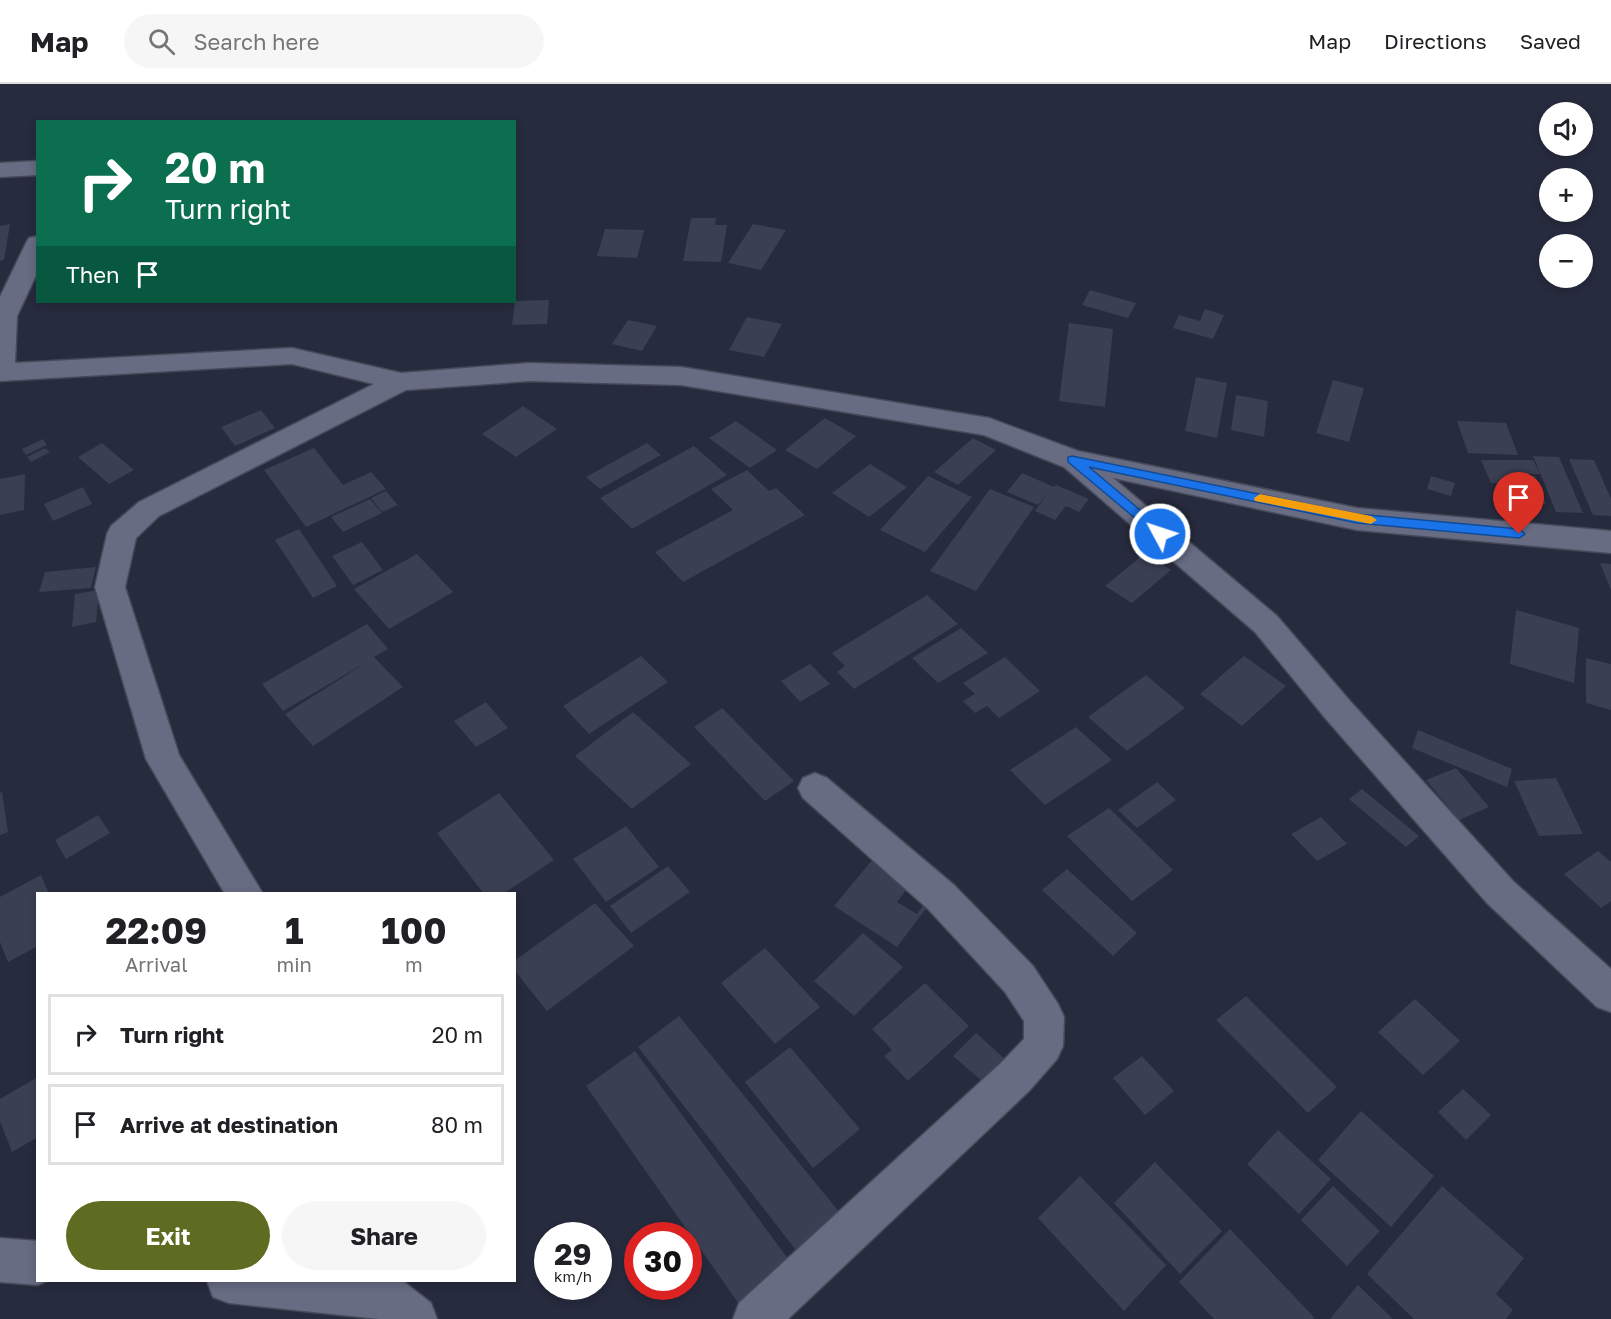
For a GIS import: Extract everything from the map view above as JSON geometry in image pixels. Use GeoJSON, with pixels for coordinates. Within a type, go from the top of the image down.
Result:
{"type":"FeatureCollection","features":[{"type":"Feature","properties":{"kind":"street"},"geometry":{"type":"LineString","coordinates":[[0,170],[36,168]]}},
{"type":"Feature","properties":{"kind":"street"},"geometry":{"type":"LineString","coordinates":[[36,247],[4,316],[1,372],[292,356],[401,382],[528,372],[681,376],[989,427],[1072,460],[1357,519],[1611,542]]}},
{"type":"Feature","properties":{"kind":"street"},"geometry":{"type":"LineString","coordinates":[[244,892],[163,759],[110,587],[122,534],[149,509],[401,382]]}},
{"type":"Feature","properties":{"kind":"street"},"geometry":{"type":"LineString","coordinates":[[1072,460],[1266,624],[1338,710],[1500,892],[1611,994]]}},
{"type":"Feature","properties":{"kind":"street"},"geometry":{"type":"LineString","coordinates":[[755,1319],[1015,1077],[1043,1046],[1044,1017],[1019,979],[941,897],[815,788]]}},
{"type":"Feature","properties":{"kind":"street"},"geometry":{"type":"LineString","coordinates":[[0,1260],[36,1263]]}},
{"type":"Feature","properties":{"kind":"street"},"geometry":{"type":"LineString","coordinates":[[239,1282],[395,1298]]}},
{"type":"Feature","properties":{"kind":"building"},"geometry":{"type":"Polygon","coordinates":[[[691,218],[716,218],[715,225],[727,225],[721,262],[683,261],[691,218]]]}},
{"type":"Feature","properties":{"kind":"building"},"geometry":{"type":"Polygon","coordinates":[[[10,224],[4,260],[0,261],[0,226],[10,224]]]}},
{"type":"Feature","properties":{"kind":"building"},"geometry":{"type":"Polygon","coordinates":[[[753,224],[786,230],[761,270],[728,263],[753,224]]]}},
{"type":"Feature","properties":{"kind":"building"},"geometry":{"type":"Polygon","coordinates":[[[605,229],[644,230],[637,258],[597,256],[605,229]]]}},
{"type":"Feature","properties":{"kind":"building"},"geometry":{"type":"Polygon","coordinates":[[[1090,290],[1136,303],[1128,318],[1082,305],[1090,290]]]}},
{"type":"Feature","properties":{"kind":"building"},"geometry":{"type":"Polygon","coordinates":[[[549,300],[547,324],[512,325],[516,301],[549,300]]]}},
{"type":"Feature","properties":{"kind":"building"},"geometry":{"type":"Polygon","coordinates":[[[1205,309],[1224,315],[1213,339],[1173,328],[1179,315],[1200,321],[1205,309]]]}},
{"type":"Feature","properties":{"kind":"building"},"geometry":{"type":"Polygon","coordinates":[[[747,317],[782,324],[764,357],[729,350],[747,317]]]}},
{"type":"Feature","properties":{"kind":"building"},"geometry":{"type":"Polygon","coordinates":[[[628,320],[657,326],[642,351],[612,344],[628,320]]]}},
{"type":"Feature","properties":{"kind":"building"},"geometry":{"type":"Polygon","coordinates":[[[1069,323],[1113,329],[1105,407],[1059,401],[1069,323]]]}},
{"type":"Feature","properties":{"kind":"building"},"geometry":{"type":"Polygon","coordinates":[[[1196,377],[1227,383],[1217,438],[1185,431],[1196,377]]]}},
{"type":"Feature","properties":{"kind":"building"},"geometry":{"type":"Polygon","coordinates":[[[1333,380],[1364,388],[1349,442],[1316,433],[1333,380]]]}},
{"type":"Feature","properties":{"kind":"building"},"geometry":{"type":"Polygon","coordinates":[[[1236,395],[1268,401],[1264,437],[1231,430],[1236,395]]]}},
{"type":"Feature","properties":{"kind":"building"},"geometry":{"type":"Polygon","coordinates":[[[523,406],[557,429],[516,457],[482,434],[523,406]]]}},
{"type":"Feature","properties":{"kind":"building"},"geometry":{"type":"Polygon","coordinates":[[[261,410],[275,428],[235,446],[221,427],[261,410]]]}},
{"type":"Feature","properties":{"kind":"building"},"geometry":{"type":"Polygon","coordinates":[[[825,418],[856,436],[817,469],[785,450],[825,418]]]}},
{"type":"Feature","properties":{"kind":"building"},"geometry":{"type":"Polygon","coordinates":[[[736,421],[777,450],[750,468],[709,438],[736,421]]]}},
{"type":"Feature","properties":{"kind":"building"},"geometry":{"type":"Polygon","coordinates":[[[1457,421],[1506,423],[1518,455],[1468,453],[1457,421]]]}},
{"type":"Feature","properties":{"kind":"building"},"geometry":{"type":"Polygon","coordinates":[[[973,438],[996,450],[958,485],[934,472],[973,438]]]}},
{"type":"Feature","properties":{"kind":"building"},"geometry":{"type":"Polygon","coordinates":[[[43,439],[47,445],[26,455],[22,449],[43,439]]]}},
{"type":"Feature","properties":{"kind":"building"},"geometry":{"type":"Polygon","coordinates":[[[102,443],[134,470],[109,484],[78,457],[102,443]]]}},
{"type":"Feature","properties":{"kind":"building"},"geometry":{"type":"Polygon","coordinates":[[[647,443],[661,455],[600,489],[586,477],[647,443]]]}},
{"type":"Feature","properties":{"kind":"building"},"geometry":{"type":"Polygon","coordinates":[[[694,446],[727,475],[632,529],[600,498],[694,446]]]}},
{"type":"Feature","properties":{"kind":"building"},"geometry":{"type":"Polygon","coordinates":[[[45,448],[50,452],[31,462],[27,457],[45,448]]]}},
{"type":"Feature","properties":{"kind":"building"},"geometry":{"type":"Polygon","coordinates":[[[314,448],[343,485],[371,472],[386,489],[306,527],[264,470],[314,448]]]}},
{"type":"Feature","properties":{"kind":"building"},"geometry":{"type":"Polygon","coordinates":[[[1533,456],[1559,457],[1583,513],[1556,512],[1533,456]]]}},
{"type":"Feature","properties":{"kind":"building"},"geometry":{"type":"Polygon","coordinates":[[[1569,459],[1594,460],[1611,499],[1611,516],[1593,515],[1569,459]]]}},
{"type":"Feature","properties":{"kind":"building"},"geometry":{"type":"Polygon","coordinates":[[[1481,460],[1533,460],[1540,474],[1507,474],[1512,483],[1491,483],[1481,460]]]}},
{"type":"Feature","properties":{"kind":"building"},"geometry":{"type":"Polygon","coordinates":[[[870,464],[907,487],[869,517],[832,493],[870,464]]]}},
{"type":"Feature","properties":{"kind":"building"},"geometry":{"type":"Polygon","coordinates":[[[747,470],[769,491],[776,488],[805,515],[683,582],[655,552],[733,510],[711,489],[747,470]]]}},
{"type":"Feature","properties":{"kind":"building"},"geometry":{"type":"Polygon","coordinates":[[[1022,473],[1089,499],[1079,512],[1066,506],[1055,520],[1035,511],[1048,493],[1038,505],[1007,492],[1022,473]]]}},
{"type":"Feature","properties":{"kind":"building"},"geometry":{"type":"Polygon","coordinates":[[[25,474],[24,510],[0,515],[0,479],[25,474]]]}},
{"type":"Feature","properties":{"kind":"building"},"geometry":{"type":"Polygon","coordinates":[[[1509,475],[1535,476],[1546,504],[1520,503],[1509,475]]]}},
{"type":"Feature","properties":{"kind":"building"},"geometry":{"type":"Polygon","coordinates":[[[928,476],[972,497],[925,552],[880,530],[928,476]]]}},
{"type":"Feature","properties":{"kind":"building"},"geometry":{"type":"Polygon","coordinates":[[[1431,476],[1455,483],[1451,496],[1427,489],[1431,476]]]}},
{"type":"Feature","properties":{"kind":"building"},"geometry":{"type":"Polygon","coordinates":[[[83,487],[92,504],[53,521],[44,504],[83,487]]]}},
{"type":"Feature","properties":{"kind":"building"},"geometry":{"type":"Polygon","coordinates":[[[990,489],[1034,507],[976,591],[930,571],[990,489]]]}},
{"type":"Feature","properties":{"kind":"building"},"geometry":{"type":"Polygon","coordinates":[[[386,491],[398,505],[382,512],[371,498],[386,491]]]}},
{"type":"Feature","properties":{"kind":"building"},"geometry":{"type":"Polygon","coordinates":[[[370,499],[382,513],[343,532],[331,517],[370,499]]]}},
{"type":"Feature","properties":{"kind":"building"},"geometry":{"type":"Polygon","coordinates":[[[299,529],[337,586],[313,598],[275,540],[299,529]]]}},
{"type":"Feature","properties":{"kind":"building"},"geometry":{"type":"Polygon","coordinates":[[[362,542],[383,570],[353,585],[332,556],[362,542]]]}},
{"type":"Feature","properties":{"kind":"building"},"geometry":{"type":"Polygon","coordinates":[[[1145,553],[1171,570],[1132,603],[1105,586],[1145,553]]]}},
{"type":"Feature","properties":{"kind":"building"},"geometry":{"type":"Polygon","coordinates":[[[417,554],[453,592],[389,629],[354,589],[417,554]]]}},
{"type":"Feature","properties":{"kind":"building"},"geometry":{"type":"Polygon","coordinates":[[[1600,563],[1611,564],[1611,590],[1600,563]]]}},
{"type":"Feature","properties":{"kind":"building"},"geometry":{"type":"Polygon","coordinates":[[[96,567],[91,588],[39,592],[45,572],[96,567]]]}},
{"type":"Feature","properties":{"kind":"building"},"geometry":{"type":"Polygon","coordinates":[[[99,590],[96,622],[72,627],[75,594],[99,590]]]}},
{"type":"Feature","properties":{"kind":"building"},"geometry":{"type":"Polygon","coordinates":[[[927,595],[958,624],[854,689],[837,672],[845,666],[832,653],[927,595]]]}},
{"type":"Feature","properties":{"kind":"building"},"geometry":{"type":"Polygon","coordinates":[[[1516,610],[1579,628],[1574,683],[1510,664],[1516,610]]]}},
{"type":"Feature","properties":{"kind":"building"},"geometry":{"type":"Polygon","coordinates":[[[367,624],[388,649],[374,657],[403,687],[313,746],[285,714],[367,662],[283,711],[262,684],[367,624]]]}},
{"type":"Feature","properties":{"kind":"building"},"geometry":{"type":"Polygon","coordinates":[[[961,628],[988,653],[938,683],[912,658],[961,628]]]}},
{"type":"Feature","properties":{"kind":"building"},"geometry":{"type":"Polygon","coordinates":[[[641,656],[668,682],[589,734],[563,706],[641,656]]]}},
{"type":"Feature","properties":{"kind":"building"},"geometry":{"type":"Polygon","coordinates":[[[1244,656],[1286,686],[1242,726],[1200,694],[1244,656]]]}},
{"type":"Feature","properties":{"kind":"building"},"geometry":{"type":"Polygon","coordinates":[[[1005,657],[1040,691],[999,718],[987,706],[975,713],[963,701],[975,694],[963,683],[1005,657]]]}},
{"type":"Feature","properties":{"kind":"building"},"geometry":{"type":"Polygon","coordinates":[[[1586,658],[1611,664],[1611,710],[1586,703],[1586,658]]]}},
{"type":"Feature","properties":{"kind":"building"},"geometry":{"type":"Polygon","coordinates":[[[810,664],[830,684],[800,702],[781,681],[810,664]]]}},
{"type":"Feature","properties":{"kind":"building"},"geometry":{"type":"Polygon","coordinates":[[[1146,675],[1185,708],[1127,751],[1088,717],[1146,675]]]}},
{"type":"Feature","properties":{"kind":"building"},"geometry":{"type":"Polygon","coordinates":[[[486,702],[508,728],[476,747],[454,721],[486,702]]]}},
{"type":"Feature","properties":{"kind":"building"},"geometry":{"type":"Polygon","coordinates":[[[722,708],[794,781],[765,801],[694,727],[722,708]]]}},
{"type":"Feature","properties":{"kind":"building"},"geometry":{"type":"Polygon","coordinates":[[[633,712],[691,764],[632,809],[575,756],[633,712]]]}},
{"type":"Feature","properties":{"kind":"building"},"geometry":{"type":"Polygon","coordinates":[[[1076,727],[1112,760],[1045,805],[1010,770],[1076,727]]]}},
{"type":"Feature","properties":{"kind":"building"},"geometry":{"type":"Polygon","coordinates":[[[1418,730],[1512,769],[1507,787],[1412,748],[1418,730]]]}},
{"type":"Feature","properties":{"kind":"building"},"geometry":{"type":"Polygon","coordinates":[[[1456,768],[1489,807],[1459,820],[1426,780],[1456,768]]]}},
{"type":"Feature","properties":{"kind":"building"},"geometry":{"type":"Polygon","coordinates":[[[1556,778],[1583,834],[1539,836],[1514,781],[1556,778]]]}},
{"type":"Feature","properties":{"kind":"building"},"geometry":{"type":"Polygon","coordinates":[[[1157,782],[1176,800],[1137,828],[1118,810],[1157,782]]]}},
{"type":"Feature","properties":{"kind":"building"},"geometry":{"type":"Polygon","coordinates":[[[1362,789],[1419,836],[1406,847],[1349,799],[1362,789]]]}},
{"type":"Feature","properties":{"kind":"building"},"geometry":{"type":"Polygon","coordinates":[[[2,792],[8,832],[0,835],[0,793],[2,792]]]}},
{"type":"Feature","properties":{"kind":"building"},"geometry":{"type":"Polygon","coordinates":[[[499,793],[554,860],[506,892],[482,892],[437,833],[499,793]]]}},
{"type":"Feature","properties":{"kind":"building"},"geometry":{"type":"Polygon","coordinates":[[[1109,808],[1173,870],[1132,901],[1067,836],[1109,808]]]}},
{"type":"Feature","properties":{"kind":"building"},"geometry":{"type":"Polygon","coordinates":[[[98,815],[110,833],[66,859],[55,840],[98,815]]]}},
{"type":"Feature","properties":{"kind":"building"},"geometry":{"type":"Polygon","coordinates":[[[1321,817],[1347,844],[1317,861],[1291,834],[1321,817]]]}},
{"type":"Feature","properties":{"kind":"building"},"geometry":{"type":"Polygon","coordinates":[[[626,826],[659,867],[606,902],[573,859],[626,826]]]}},
{"type":"Feature","properties":{"kind":"building"},"geometry":{"type":"Polygon","coordinates":[[[1598,851],[1611,862],[1611,901],[1601,908],[1564,874],[1598,851]]]}},
{"type":"Feature","properties":{"kind":"building"},"geometry":{"type":"Polygon","coordinates":[[[873,859],[934,898],[897,947],[834,906],[873,859]],[[909,886],[897,902],[917,914],[928,898],[909,886]]]}},
{"type":"Feature","properties":{"kind":"building"},"geometry":{"type":"Polygon","coordinates":[[[668,866],[690,892],[631,933],[610,906],[668,866]]]}},
{"type":"Feature","properties":{"kind":"building"},"geometry":{"type":"Polygon","coordinates":[[[1067,869],[1137,933],[1113,956],[1042,890],[1067,869]]]}},
{"type":"Feature","properties":{"kind":"building"},"geometry":{"type":"Polygon","coordinates":[[[41,875],[48,892],[36,892],[36,947],[8,962],[0,942],[0,897],[41,875]]]}},
{"type":"Feature","properties":{"kind":"building"},"geometry":{"type":"Polygon","coordinates":[[[595,903],[634,946],[547,1011],[516,972],[516,960],[595,903]]]}},
{"type":"Feature","properties":{"kind":"building"},"geometry":{"type":"Polygon","coordinates":[[[863,933],[903,967],[854,1016],[814,981],[863,933]]]}},
{"type":"Feature","properties":{"kind":"building"},"geometry":{"type":"Polygon","coordinates":[[[765,948],[820,1007],[775,1044],[721,983],[765,948]]]}},
{"type":"Feature","properties":{"kind":"building"},"geometry":{"type":"Polygon","coordinates":[[[925,983],[969,1026],[908,1081],[884,1056],[892,1050],[872,1029],[925,983]]]}},
{"type":"Feature","properties":{"kind":"building"},"geometry":{"type":"Polygon","coordinates":[[[1246,996],[1337,1087],[1308,1113],[1216,1020],[1246,996]]]}},
{"type":"Feature","properties":{"kind":"building"},"geometry":{"type":"Polygon","coordinates":[[[1415,999],[1460,1041],[1423,1075],[1378,1032],[1415,999]]]}},
{"type":"Feature","properties":{"kind":"building"},"geometry":{"type":"Polygon","coordinates":[[[679,1016],[845,1219],[802,1258],[638,1047],[679,1016]]]}},
{"type":"Feature","properties":{"kind":"building"},"geometry":{"type":"Polygon","coordinates":[[[976,1033],[1004,1058],[983,1082],[953,1056],[976,1033]]]}},
{"type":"Feature","properties":{"kind":"building"},"geometry":{"type":"Polygon","coordinates":[[[790,1047],[860,1129],[813,1168],[745,1082],[790,1047]]]}},
{"type":"Feature","properties":{"kind":"building"},"geometry":{"type":"Polygon","coordinates":[[[635,1051],[797,1271],[746,1314],[702,1251],[702,1222],[681,1222],[586,1086],[635,1051]]]}},
{"type":"Feature","properties":{"kind":"building"},"geometry":{"type":"Polygon","coordinates":[[[1142,1056],[1174,1091],[1145,1115],[1113,1078],[1142,1056]]]}},
{"type":"Feature","properties":{"kind":"building"},"geometry":{"type":"Polygon","coordinates":[[[36,1078],[36,1138],[12,1152],[0,1121],[0,1099],[36,1078]]]}},
{"type":"Feature","properties":{"kind":"building"},"geometry":{"type":"Polygon","coordinates":[[[1463,1089],[1491,1115],[1466,1140],[1438,1112],[1463,1089]]]}},
{"type":"Feature","properties":{"kind":"building"},"geometry":{"type":"Polygon","coordinates":[[[1361,1111],[1434,1176],[1391,1227],[1318,1160],[1361,1111]]]}},
{"type":"Feature","properties":{"kind":"building"},"geometry":{"type":"Polygon","coordinates":[[[1278,1130],[1331,1179],[1299,1214],[1247,1164],[1278,1130]]]}},
{"type":"Feature","properties":{"kind":"building"},"geometry":{"type":"Polygon","coordinates":[[[1155,1162],[1222,1231],[1180,1274],[1114,1203],[1155,1162]]]}},
{"type":"Feature","properties":{"kind":"building"},"geometry":{"type":"Polygon","coordinates":[[[1080,1176],[1166,1265],[1124,1311],[1038,1218],[1080,1176]]]}},
{"type":"Feature","properties":{"kind":"building"},"geometry":{"type":"Polygon","coordinates":[[[1333,1186],[1380,1231],[1347,1266],[1301,1220],[1333,1186]]]}},
{"type":"Feature","properties":{"kind":"building"},"geometry":{"type":"Polygon","coordinates":[[[1442,1186],[1524,1258],[1496,1294],[1513,1310],[1506,1319],[1414,1319],[1367,1274],[1442,1186]]]}},
{"type":"Feature","properties":{"kind":"building"},"geometry":{"type":"Polygon","coordinates":[[[1230,1229],[1314,1317],[1313,1319],[1214,1319],[1179,1282],[1230,1229]]]}},
{"type":"Feature","properties":{"kind":"building"},"geometry":{"type":"Polygon","coordinates":[[[1358,1285],[1393,1319],[1330,1319],[1358,1285]]]}},
{"type":"Feature","properties":{"kind":"slow traffic"},"geometry":{"type":"LineString","coordinates":[[1260,498],[1371,520]]}},
{"type":"Feature","properties":{"kind":"route"},"geometry":{"type":"LineString","coordinates":[[1160,534],[1072,460],[1357,519],[1519,534]]}}]}
